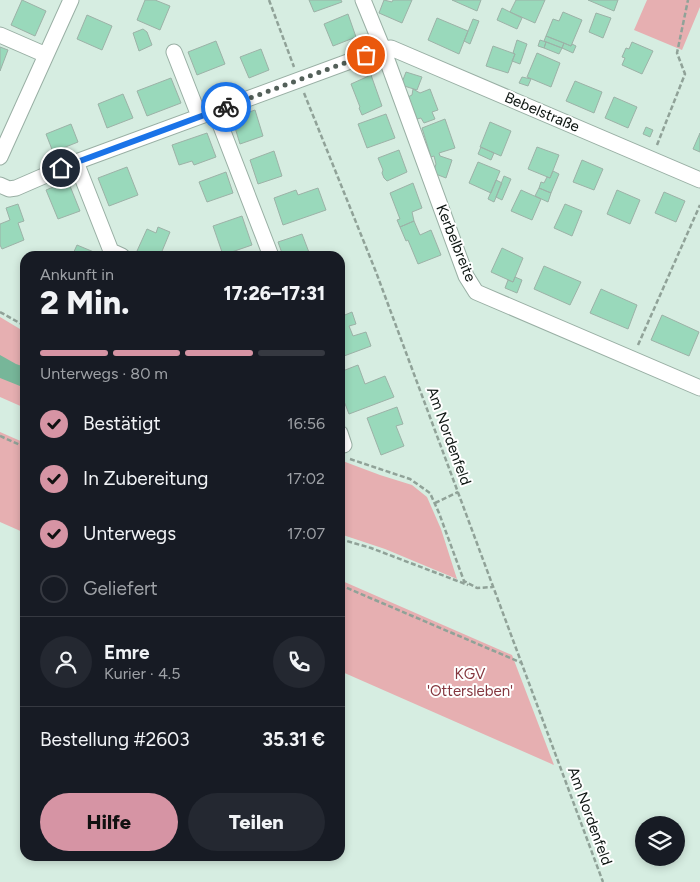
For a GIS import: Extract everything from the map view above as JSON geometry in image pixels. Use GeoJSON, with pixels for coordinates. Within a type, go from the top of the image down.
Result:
{"type":"FeatureCollection","features":[{"type":"Feature","properties":{"kind":"street"},"geometry":{"type":"LineString","coordinates":[[0,157],[71,0]]}},
{"type":"Feature","properties":{"kind":"street"},"geometry":{"type":"LineString","coordinates":[[0,185],[12,189],[76,162],[383,49],[363,0]]}},
{"type":"Feature","properties":{"kind":"street"},"geometry":{"type":"LineString","coordinates":[[0,35],[46,55]]}},
{"type":"Feature","properties":{"kind":"street","name":"Bebelstraße"},"geometry":{"type":"LineString","coordinates":[[383,49],[391,48],[397,50],[700,180]]}},
{"type":"Feature","properties":{"kind":"street","name":"Kerbelbreite"},"geometry":{"type":"LineString","coordinates":[[383,49],[466,276],[476,292],[700,388]]}},
{"type":"Feature","properties":{"kind":"street"},"geometry":{"type":"LineString","coordinates":[[174,52],[199,116]]}},
{"type":"Feature","properties":{"kind":"street"},"geometry":{"type":"LineString","coordinates":[[215,110],[269,251]]}},
{"type":"Feature","properties":{"kind":"street"},"geometry":{"type":"LineString","coordinates":[[76,162],[111,251]]}},
{"type":"Feature","properties":{"kind":"path","name":"Am Nordenfeld"},"geometry":{"type":"LineString","coordinates":[[269,0],[298,80],[376,272],[603,882]]}},
{"type":"Feature","properties":{"kind":"path"},"geometry":{"type":"LineString","coordinates":[[651,159],[686,74],[677,52],[688,0]]}},
{"type":"Feature","properties":{"kind":"path"},"geometry":{"type":"LineString","coordinates":[[632,360],[700,205]]}},
{"type":"Feature","properties":{"kind":"path"},"geometry":{"type":"LineString","coordinates":[[0,312],[20,323]]}},
{"type":"Feature","properties":{"kind":"path"},"geometry":{"type":"LineString","coordinates":[[0,436],[20,445]]}},
{"type":"Feature","properties":{"kind":"path"},"geometry":{"type":"LineString","coordinates":[[345,446],[410,479],[430,493],[464,581],[470,586]]}},
{"type":"Feature","properties":{"kind":"path"},"geometry":{"type":"LineString","coordinates":[[434,503],[458,492]]}},
{"type":"Feature","properties":{"kind":"path"},"geometry":{"type":"LineString","coordinates":[[345,540],[371,548],[470,586],[477,588],[494,587]]}},
{"type":"Feature","properties":{"kind":"path"},"geometry":{"type":"LineString","coordinates":[[345,587],[522,664]]}},
{"type":"Feature","properties":{"kind":"green space"},"geometry":{"type":"Polygon","coordinates":[[[647,0],[700,0],[700,7],[682,50],[634,30],[647,0]]]}},
{"type":"Feature","properties":{"kind":"green space"},"geometry":{"type":"Polygon","coordinates":[[[0,317],[20,329],[20,406],[0,397],[0,317]]]}},
{"type":"Feature","properties":{"kind":"green space"},"geometry":{"type":"Polygon","coordinates":[[[0,432],[20,441],[20,531],[0,522],[0,432]]]}},
{"type":"Feature","properties":{"kind":"green space"},"geometry":{"type":"Polygon","coordinates":[[[345,462],[412,485],[427,497],[441,529],[457,579],[385,549],[345,536],[345,462]]]}},
{"type":"Feature","properties":{"kind":"green space","name":"KGV 'Ottersleben'"},"geometry":{"type":"Polygon","coordinates":[[[345,582],[512,655],[554,765],[345,673],[345,582]]]}},
{"type":"Feature","properties":{"kind":"shaded area"},"geometry":{"type":"Polygon","coordinates":[[[0,355],[20,365],[20,386],[0,378],[0,355]]]}},
{"type":"Feature","properties":{"kind":"building"},"geometry":{"type":"Polygon","coordinates":[[[22,0],[46,11],[35,36],[11,25],[22,0]]]}},
{"type":"Feature","properties":{"kind":"building"},"geometry":{"type":"Polygon","coordinates":[[[145,0],[155,0],[170,6],[160,30],[137,20],[145,0]]]}},
{"type":"Feature","properties":{"kind":"building"},"geometry":{"type":"Polygon","coordinates":[[[309,0],[341,0],[342,2],[314,12],[309,0]]]}},
{"type":"Feature","properties":{"kind":"building"},"geometry":{"type":"Polygon","coordinates":[[[384,0],[392,2],[393,0],[412,0],[402,23],[379,13],[384,0]]]}},
{"type":"Feature","properties":{"kind":"building"},"geometry":{"type":"Polygon","coordinates":[[[452,0],[481,0],[477,11],[452,0]]]}},
{"type":"Feature","properties":{"kind":"building"},"geometry":{"type":"Polygon","coordinates":[[[516,0],[545,0],[535,23],[510,12],[516,0]]]}},
{"type":"Feature","properties":{"kind":"building"},"geometry":{"type":"Polygon","coordinates":[[[588,0],[618,0],[614,11],[588,0]]]}},
{"type":"Feature","properties":{"kind":"building"},"geometry":{"type":"Polygon","coordinates":[[[502,8],[522,18],[517,29],[497,20],[502,8]]]}},
{"type":"Feature","properties":{"kind":"building"},"geometry":{"type":"Polygon","coordinates":[[[563,12],[582,20],[571,46],[546,36],[553,19],[559,21],[563,12]]]}},
{"type":"Feature","properties":{"kind":"building"},"geometry":{"type":"Polygon","coordinates":[[[596,13],[611,18],[603,38],[589,32],[596,13]]]}},
{"type":"Feature","properties":{"kind":"building"},"geometry":{"type":"Polygon","coordinates":[[[348,14],[356,37],[333,46],[324,24],[348,14]]]}},
{"type":"Feature","properties":{"kind":"building"},"geometry":{"type":"Polygon","coordinates":[[[87,15],[112,26],[102,50],[77,39],[87,15]]]}},
{"type":"Feature","properties":{"kind":"building"},"geometry":{"type":"Polygon","coordinates":[[[437,18],[468,31],[459,54],[428,40],[437,18]]]}},
{"type":"Feature","properties":{"kind":"building"},"geometry":{"type":"Polygon","coordinates":[[[473,19],[479,21],[470,44],[464,41],[473,19]]]}},
{"type":"Feature","properties":{"kind":"building"},"geometry":{"type":"Polygon","coordinates":[[[143,29],[147,32],[152,45],[139,51],[133,33],[143,29]]]}},
{"type":"Feature","properties":{"kind":"building"},"geometry":{"type":"Polygon","coordinates":[[[546,36],[564,43],[562,48],[544,41],[546,36]]]}},
{"type":"Feature","properties":{"kind":"building"},"geometry":{"type":"Polygon","coordinates":[[[517,40],[527,44],[520,64],[512,61],[517,40]]]}},
{"type":"Feature","properties":{"kind":"building"},"geometry":{"type":"Polygon","coordinates":[[[540,40],[546,42],[544,48],[538,46],[540,40]]]}},
{"type":"Feature","properties":{"kind":"building"},"geometry":{"type":"Polygon","coordinates":[[[216,41],[225,64],[197,75],[188,52],[216,41]]]}},
{"type":"Feature","properties":{"kind":"building"},"geometry":{"type":"Polygon","coordinates":[[[546,42],[562,48],[559,54],[544,48],[546,42]]]}},
{"type":"Feature","properties":{"kind":"building"},"geometry":{"type":"Polygon","coordinates":[[[632,42],[653,51],[642,74],[622,65],[625,58],[622,57],[626,48],[629,49],[632,42]]]}},
{"type":"Feature","properties":{"kind":"building"},"geometry":{"type":"Polygon","coordinates":[[[564,43],[576,46],[573,53],[562,48],[564,43]]]}},
{"type":"Feature","properties":{"kind":"building"},"geometry":{"type":"Polygon","coordinates":[[[493,46],[515,54],[508,73],[486,66],[493,46]]]}},
{"type":"Feature","properties":{"kind":"building"},"geometry":{"type":"Polygon","coordinates":[[[0,47],[8,50],[0,71],[0,47]]]}},
{"type":"Feature","properties":{"kind":"building"},"geometry":{"type":"Polygon","coordinates":[[[261,49],[269,70],[249,78],[240,57],[261,49]]]}},
{"type":"Feature","properties":{"kind":"building"},"geometry":{"type":"Polygon","coordinates":[[[537,53],[560,63],[551,87],[527,77],[537,53]]]}},
{"type":"Feature","properties":{"kind":"building"},"geometry":{"type":"Polygon","coordinates":[[[406,72],[422,77],[417,90],[401,85],[406,72]]]}},
{"type":"Feature","properties":{"kind":"building"},"geometry":{"type":"Polygon","coordinates":[[[371,75],[382,106],[362,115],[351,84],[371,75]]]}},
{"type":"Feature","properties":{"kind":"building"},"geometry":{"type":"Polygon","coordinates":[[[522,77],[531,79],[528,86],[519,83],[522,77]]]}},
{"type":"Feature","properties":{"kind":"building"},"geometry":{"type":"Polygon","coordinates":[[[171,78],[181,103],[147,116],[137,91],[171,78]]]}},
{"type":"Feature","properties":{"kind":"building"},"geometry":{"type":"Polygon","coordinates":[[[575,81],[602,92],[594,113],[566,101],[575,81]]]}},
{"type":"Feature","properties":{"kind":"building"},"geometry":{"type":"Polygon","coordinates":[[[413,89],[420,93],[430,89],[438,110],[432,112],[435,119],[424,123],[421,118],[417,119],[408,97],[412,95],[413,89]]]}},
{"type":"Feature","properties":{"kind":"building"},"geometry":{"type":"Polygon","coordinates":[[[123,94],[133,118],[107,128],[98,104],[123,94]]]}},
{"type":"Feature","properties":{"kind":"building"},"geometry":{"type":"Polygon","coordinates":[[[614,97],[637,107],[628,128],[605,118],[614,97]]]}},
{"type":"Feature","properties":{"kind":"building"},"geometry":{"type":"Polygon","coordinates":[[[255,110],[263,136],[240,144],[232,118],[255,110]]]}},
{"type":"Feature","properties":{"kind":"building"},"geometry":{"type":"Polygon","coordinates":[[[386,114],[395,138],[367,148],[358,124],[386,114]]]}},
{"type":"Feature","properties":{"kind":"building"},"geometry":{"type":"Polygon","coordinates":[[[445,119],[455,148],[439,153],[440,156],[452,160],[446,178],[433,173],[436,164],[434,156],[431,157],[422,128],[445,119]]]}},
{"type":"Feature","properties":{"kind":"building"},"geometry":{"type":"Polygon","coordinates":[[[490,122],[511,131],[501,156],[480,147],[490,122]]]}},
{"type":"Feature","properties":{"kind":"building"},"geometry":{"type":"Polygon","coordinates":[[[71,124],[78,142],[53,152],[46,134],[71,124]]]}},
{"type":"Feature","properties":{"kind":"building"},"geometry":{"type":"Polygon","coordinates":[[[646,127],[653,130],[650,137],[643,134],[646,127]]]}},
{"type":"Feature","properties":{"kind":"building"},"geometry":{"type":"Polygon","coordinates":[[[207,133],[216,157],[194,165],[192,161],[179,165],[172,145],[207,133]]]}},
{"type":"Feature","properties":{"kind":"building"},"geometry":{"type":"Polygon","coordinates":[[[700,133],[700,152],[693,149],[700,133]]]}},
{"type":"Feature","properties":{"kind":"building"},"geometry":{"type":"Polygon","coordinates":[[[481,147],[494,153],[491,160],[478,154],[481,147]]]}},
{"type":"Feature","properties":{"kind":"building"},"geometry":{"type":"Polygon","coordinates":[[[537,147],[559,155],[550,178],[528,169],[537,147]]]}},
{"type":"Feature","properties":{"kind":"building"},"geometry":{"type":"Polygon","coordinates":[[[399,150],[407,172],[387,181],[382,173],[383,170],[378,158],[399,150]]]}},
{"type":"Feature","properties":{"kind":"building"},"geometry":{"type":"Polygon","coordinates":[[[274,151],[282,176],[258,184],[250,160],[274,151]]]}},
{"type":"Feature","properties":{"kind":"building"},"geometry":{"type":"Polygon","coordinates":[[[582,160],[603,169],[594,190],[573,182],[582,160]]]}},
{"type":"Feature","properties":{"kind":"building"},"geometry":{"type":"Polygon","coordinates":[[[478,162],[500,171],[491,193],[469,183],[478,162]]]}},
{"type":"Feature","properties":{"kind":"building"},"geometry":{"type":"Polygon","coordinates":[[[127,167],[138,195],[109,206],[98,178],[127,167]]]}},
{"type":"Feature","properties":{"kind":"building"},"geometry":{"type":"Polygon","coordinates":[[[553,171],[559,174],[551,193],[539,188],[541,182],[544,183],[547,177],[550,178],[553,171]]]}},
{"type":"Feature","properties":{"kind":"building"},"geometry":{"type":"Polygon","coordinates":[[[226,172],[233,193],[207,202],[199,182],[226,172]]]}},
{"type":"Feature","properties":{"kind":"building"},"geometry":{"type":"Polygon","coordinates":[[[504,176],[511,179],[502,200],[496,197],[504,176]]]}},
{"type":"Feature","properties":{"kind":"building"},"geometry":{"type":"Polygon","coordinates":[[[496,180],[502,183],[494,202],[488,199],[496,180]]]}},
{"type":"Feature","properties":{"kind":"building"},"geometry":{"type":"Polygon","coordinates":[[[68,181],[80,211],[58,219],[46,190],[68,181]]]}},
{"type":"Feature","properties":{"kind":"building"},"geometry":{"type":"Polygon","coordinates":[[[413,183],[422,208],[412,212],[414,221],[400,227],[397,220],[400,219],[390,193],[413,183]]]}},
{"type":"Feature","properties":{"kind":"building"},"geometry":{"type":"Polygon","coordinates":[[[318,188],[326,210],[283,225],[274,198],[296,190],[298,195],[318,188]]]}},
{"type":"Feature","properties":{"kind":"building"},"geometry":{"type":"Polygon","coordinates":[[[539,188],[551,193],[548,202],[535,196],[539,188]]]}},
{"type":"Feature","properties":{"kind":"building"},"geometry":{"type":"Polygon","coordinates":[[[521,190],[541,199],[532,220],[511,211],[521,190]]]}},
{"type":"Feature","properties":{"kind":"building"},"geometry":{"type":"Polygon","coordinates":[[[617,190],[640,200],[630,224],[607,214],[617,190]]]}},
{"type":"Feature","properties":{"kind":"building"},"geometry":{"type":"Polygon","coordinates":[[[664,192],[685,201],[676,222],[655,213],[664,192]]]}},
{"type":"Feature","properties":{"kind":"building"},"geometry":{"type":"Polygon","coordinates":[[[18,204],[24,221],[18,223],[24,240],[2,249],[0,245],[0,224],[10,220],[6,208],[18,204]]]}},
{"type":"Feature","properties":{"kind":"building"},"geometry":{"type":"Polygon","coordinates":[[[565,204],[582,211],[572,236],[554,228],[565,204]]]}},
{"type":"Feature","properties":{"kind":"building"},"geometry":{"type":"Polygon","coordinates":[[[242,216],[252,245],[235,251],[222,251],[213,226],[242,216]]]}},
{"type":"Feature","properties":{"kind":"building"},"geometry":{"type":"Polygon","coordinates":[[[414,221],[420,235],[431,230],[441,255],[418,264],[408,240],[406,241],[400,227],[414,221]]]}},
{"type":"Feature","properties":{"kind":"building"},"geometry":{"type":"Polygon","coordinates":[[[158,227],[170,232],[162,251],[137,251],[147,229],[156,233],[158,227]]]}},
{"type":"Feature","properties":{"kind":"building"},"geometry":{"type":"Polygon","coordinates":[[[302,234],[308,251],[281,251],[278,242],[302,234]]]}},
{"type":"Feature","properties":{"kind":"building"},"geometry":{"type":"Polygon","coordinates":[[[77,245],[91,251],[74,251],[77,245]]]}},
{"type":"Feature","properties":{"kind":"building"},"geometry":{"type":"Polygon","coordinates":[[[502,248],[523,258],[513,282],[491,272],[502,248]]]}},
{"type":"Feature","properties":{"kind":"building"},"geometry":{"type":"Polygon","coordinates":[[[544,266],[581,282],[570,305],[534,289],[544,266]]]}},
{"type":"Feature","properties":{"kind":"building"},"geometry":{"type":"Polygon","coordinates":[[[515,277],[522,280],[517,293],[505,288],[508,280],[513,282],[515,277]]]}},
{"type":"Feature","properties":{"kind":"building"},"geometry":{"type":"Polygon","coordinates":[[[601,289],[637,305],[628,329],[590,313],[601,289]]]}},
{"type":"Feature","properties":{"kind":"building"},"geometry":{"type":"Polygon","coordinates":[[[352,312],[356,324],[349,326],[353,336],[366,332],[371,346],[345,356],[345,315],[352,312]]]}},
{"type":"Feature","properties":{"kind":"building"},"geometry":{"type":"Polygon","coordinates":[[[662,315],[699,332],[689,356],[651,340],[662,315]]]}},
{"type":"Feature","properties":{"kind":"building"},"geometry":{"type":"Polygon","coordinates":[[[358,365],[365,384],[385,376],[394,397],[349,414],[345,404],[345,370],[358,365]]]}},
{"type":"Feature","properties":{"kind":"building"},"geometry":{"type":"Polygon","coordinates":[[[397,407],[403,424],[396,426],[404,446],[381,455],[367,418],[397,407]]]}},
{"type":"Feature","properties":{"kind":"way so far"},"geometry":{"type":"LineString","coordinates":[[226,107],[366,55]]}},
{"type":"Feature","properties":{"kind":"route"},"geometry":{"type":"LineString","coordinates":[[61,168],[226,107]]}}]}
